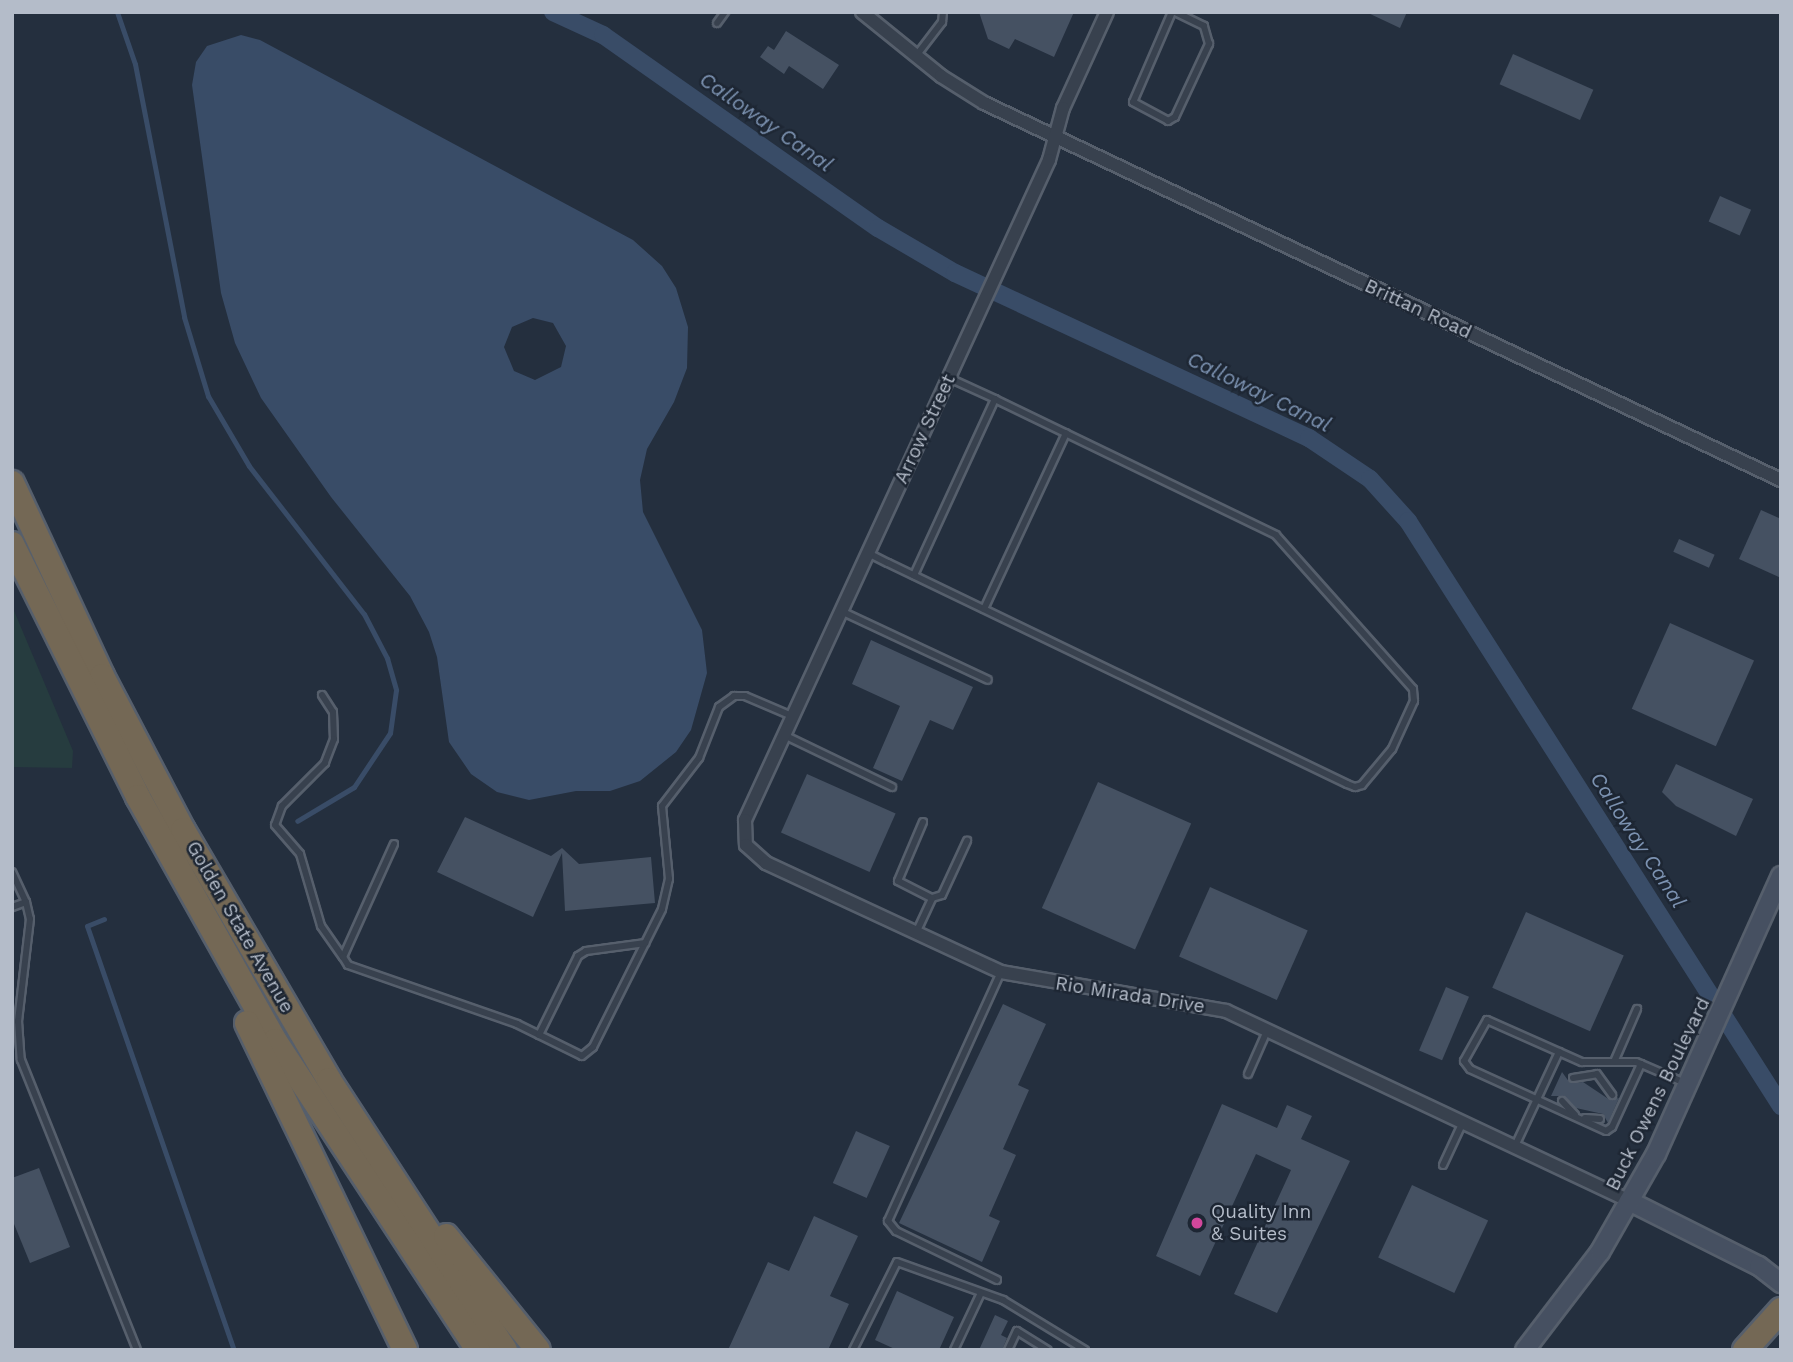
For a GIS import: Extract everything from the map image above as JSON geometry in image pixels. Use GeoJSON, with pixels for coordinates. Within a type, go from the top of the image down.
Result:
{"type":"FeatureCollection","features":[{"type":"Feature","properties":{"kind":"highway","name":"Golden State Avenue"},"geometry":{"type":"LineString","coordinates":[[12,483],[102,676],[183,830],[369,1143],[505,1350]]}},
{"type":"Feature","properties":{"kind":"highway","name":"Golden State Avenue"},"geometry":{"type":"LineString","coordinates":[[12,544],[99,723],[194,900],[328,1128],[478,1350]]}},
{"type":"Feature","properties":{"kind":"highway"},"geometry":{"type":"LineString","coordinates":[[194,900],[230,988],[405,1350]]}},
{"type":"Feature","properties":{"kind":"highway"},"geometry":{"type":"LineString","coordinates":[[369,1143],[538,1350]]}},
{"type":"Feature","properties":{"kind":"highway"},"geometry":{"type":"LineString","coordinates":[[1752,1342],[1781,1310]]}},
{"type":"Feature","properties":{"kind":"main road","name":"Buck Owens Boulevard"},"geometry":{"type":"LineString","coordinates":[[1525,1350],[1579,1282],[1629,1201],[1690,1085],[1781,876]]}},
{"type":"Feature","properties":{"kind":"main road"},"geometry":{"type":"LineString","coordinates":[[1629,1201],[1759,1266],[1781,1283]]}},
{"type":"Feature","properties":{"kind":"street","name":"Brittan Road"},"geometry":{"type":"LineString","coordinates":[[862,12],[915,57],[984,103],[1781,480]]}},
{"type":"Feature","properties":{"kind":"street","name":"Arrow Street"},"geometry":{"type":"LineString","coordinates":[[746,845],[745,820],[997,276],[1055,138],[1063,108],[1107,12]]}},
{"type":"Feature","properties":{"kind":"street","name":"Rio Mirada Drive"},"geometry":{"type":"LineString","coordinates":[[746,845],[766,863],[1001,972],[1200,1004],[1268,1030],[1629,1201]]}},
{"type":"Feature","properties":{"kind":"lane"},"geometry":{"type":"LineString","coordinates":[[717,23],[725,12]]}},
{"type":"Feature","properties":{"kind":"lane"},"geometry":{"type":"LineString","coordinates":[[915,57],[942,22],[943,12]]}},
{"type":"Feature","properties":{"kind":"lane"},"geometry":{"type":"LineString","coordinates":[[1173,12],[1204,26],[1209,44],[1175,117],[1168,121],[1133,102],[1173,12]]}},
{"type":"Feature","properties":{"kind":"lane"},"geometry":{"type":"LineString","coordinates":[[868,553],[1347,784],[1362,785],[1392,749],[1414,701],[1413,688],[1276,535],[949,377]]}},
{"type":"Feature","properties":{"kind":"lane"},"geometry":{"type":"LineString","coordinates":[[914,575],[995,399]]}},
{"type":"Feature","properties":{"kind":"lane"},"geometry":{"type":"LineString","coordinates":[[984,609],[1066,433]]}},
{"type":"Feature","properties":{"kind":"lane"},"geometry":{"type":"LineString","coordinates":[[841,611],[988,680]]}},
{"type":"Feature","properties":{"kind":"lane"},"geometry":{"type":"LineString","coordinates":[[322,695],[333,712],[334,739],[325,763],[282,806],[275,825],[300,854],[320,926],[342,957],[359,971],[499,1017],[574,1054],[589,1053],[668,892],[664,798],[699,758],[719,707],[726,699],[745,696],[792,716]]}},
{"type":"Feature","properties":{"kind":"lane"},"geometry":{"type":"LineString","coordinates":[[784,736],[892,787]]}},
{"type":"Feature","properties":{"kind":"lane"},"geometry":{"type":"LineString","coordinates":[[923,822],[898,881],[932,898],[942,895],[967,841]]}},
{"type":"Feature","properties":{"kind":"lane"},"geometry":{"type":"LineString","coordinates":[[342,957],[394,844]]}},
{"type":"Feature","properties":{"kind":"lane"},"geometry":{"type":"LineString","coordinates":[[12,872],[26,902],[30,919],[18,1021],[21,1060],[137,1350]]}},
{"type":"Feature","properties":{"kind":"lane"},"geometry":{"type":"LineString","coordinates":[[916,933],[932,898]]}},
{"type":"Feature","properties":{"kind":"lane"},"geometry":{"type":"LineString","coordinates":[[12,907],[26,902]]}},
{"type":"Feature","properties":{"kind":"lane"},"geometry":{"type":"LineString","coordinates":[[539,1035],[578,956],[586,951],[645,943]]}},
{"type":"Feature","properties":{"kind":"lane"},"geometry":{"type":"LineString","coordinates":[[997,1280],[896,1231],[888,1221],[1001,972]]}},
{"type":"Feature","properties":{"kind":"lane"},"geometry":{"type":"LineString","coordinates":[[1614,1062],[1637,1009]]}},
{"type":"Feature","properties":{"kind":"lane"},"geometry":{"type":"LineString","coordinates":[[1641,1065],[1610,1130],[1577,1118],[1470,1069],[1464,1061],[1483,1020],[1581,1062],[1641,1065],[1690,1085]]}},
{"type":"Feature","properties":{"kind":"lane"},"geometry":{"type":"LineString","coordinates":[[1248,1074],[1268,1030]]}},
{"type":"Feature","properties":{"kind":"lane"},"geometry":{"type":"LineString","coordinates":[[1515,1146],[1559,1052]]}},
{"type":"Feature","properties":{"kind":"lane"},"geometry":{"type":"LineString","coordinates":[[1597,1074],[1602,1062]]}},
{"type":"Feature","properties":{"kind":"lane"},"geometry":{"type":"LineString","coordinates":[[1573,1078],[1597,1074]]}},
{"type":"Feature","properties":{"kind":"lane"},"geometry":{"type":"LineString","coordinates":[[1597,1074],[1612,1095]]}},
{"type":"Feature","properties":{"kind":"lane"},"geometry":{"type":"LineString","coordinates":[[1562,1101],[1577,1118],[1600,1119]]}},
{"type":"Feature","properties":{"kind":"lane"},"geometry":{"type":"LineString","coordinates":[[1443,1165],[1463,1122]]}},
{"type":"Feature","properties":{"kind":"lane"},"geometry":{"type":"LineString","coordinates":[[853,1350],[897,1262],[1003,1300],[1085,1350]]}},
{"type":"Feature","properties":{"kind":"lane"},"geometry":{"type":"LineString","coordinates":[[954,1350],[981,1293]]}},
{"type":"Feature","properties":{"kind":"lane"},"geometry":{"type":"LineString","coordinates":[[1008,1350],[1017,1331],[1047,1350]]}},
{"type":"Feature","properties":{"kind":"green space"},"geometry":{"type":"Polygon","coordinates":[[[12,606],[73,751],[72,768],[12,767],[12,606]]]}},
{"type":"Feature","properties":{"kind":"water"},"geometry":{"type":"Polygon","coordinates":[[[241,35],[260,40],[633,240],[662,266],[676,288],[688,327],[687,368],[674,402],[647,449],[640,480],[643,512],[702,630],[707,673],[691,730],[676,752],[640,781],[610,791],[576,791],[529,800],[497,792],[471,774],[449,742],[437,657],[429,632],[410,596],[331,497],[261,398],[235,343],[221,293],[192,85],[196,62],[207,46],[241,35]],[[533,318],[512,327],[504,347],[514,371],[535,380],[561,367],[566,346],[553,323],[533,318]]]}},
{"type":"Feature","properties":{"kind":"building"},"geometry":{"type":"Polygon","coordinates":[[[979,12],[1074,12],[1054,57],[1015,39],[1009,49],[988,39],[979,12]]]}},
{"type":"Feature","properties":{"kind":"building"},"geometry":{"type":"Polygon","coordinates":[[[1366,12],[1407,12],[1400,28],[1366,12]]]}},
{"type":"Feature","properties":{"kind":"building"},"geometry":{"type":"Polygon","coordinates":[[[786,31],[839,65],[823,89],[789,66],[784,74],[760,57],[768,46],[774,50],[786,31]]]}},
{"type":"Feature","properties":{"kind":"building"},"geometry":{"type":"Polygon","coordinates":[[[1513,54],[1593,90],[1580,120],[1500,84],[1513,54]]]}},
{"type":"Feature","properties":{"kind":"building"},"geometry":{"type":"Polygon","coordinates":[[[1720,196],[1751,210],[1740,235],[1709,222],[1720,196]]]}},
{"type":"Feature","properties":{"kind":"building"},"geometry":{"type":"Polygon","coordinates":[[[1761,510],[1781,519],[1781,578],[1739,559],[1761,510]]]}},
{"type":"Feature","properties":{"kind":"building"},"geometry":{"type":"Polygon","coordinates":[[[1679,539],[1715,555],[1709,568],[1673,552],[1679,539]]]}},
{"type":"Feature","properties":{"kind":"building"},"geometry":{"type":"Polygon","coordinates":[[[1670,623],[1754,660],[1716,746],[1632,709],[1670,623]]]}},
{"type":"Feature","properties":{"kind":"building"},"geometry":{"type":"Polygon","coordinates":[[[871,640],[973,687],[953,730],[930,720],[902,781],[873,768],[900,706],[852,684],[871,640]]]}},
{"type":"Feature","properties":{"kind":"building"},"geometry":{"type":"Polygon","coordinates":[[[1676,764],[1753,799],[1736,836],[1676,806],[1662,792],[1676,764]]]}},
{"type":"Feature","properties":{"kind":"building"},"geometry":{"type":"Polygon","coordinates":[[[807,774],[896,813],[870,872],[781,832],[807,774]]]}},
{"type":"Feature","properties":{"kind":"building"},"geometry":{"type":"Polygon","coordinates":[[[1098,782],[1191,823],[1135,950],[1042,908],[1098,782]]]}},
{"type":"Feature","properties":{"kind":"building"},"geometry":{"type":"Polygon","coordinates":[[[465,817],[551,856],[562,848],[579,864],[651,857],[655,903],[565,911],[562,853],[533,917],[437,872],[465,817]]]}},
{"type":"Feature","properties":{"kind":"building"},"geometry":{"type":"Polygon","coordinates":[[[1210,887],[1308,931],[1277,1000],[1179,956],[1210,887]]]}},
{"type":"Feature","properties":{"kind":"building"},"geometry":{"type":"Polygon","coordinates":[[[1526,912],[1624,956],[1590,1031],[1492,988],[1526,912]]]}},
{"type":"Feature","properties":{"kind":"building"},"geometry":{"type":"Polygon","coordinates":[[[1446,987],[1469,997],[1442,1060],[1419,1051],[1446,987]]]}},
{"type":"Feature","properties":{"kind":"building"},"geometry":{"type":"Polygon","coordinates":[[[1003,1004],[1046,1024],[1018,1085],[1029,1090],[1003,1149],[1016,1155],[989,1216],[1000,1221],[982,1262],[899,1223],[1003,1004]]]}},
{"type":"Feature","properties":{"kind":"building"},"geometry":{"type":"Polygon","coordinates":[[[1562,1072],[1570,1083],[1583,1082],[1610,1100],[1619,1098],[1608,1123],[1603,1114],[1576,1108],[1564,1096],[1551,1096],[1562,1072]]]}},
{"type":"Feature","properties":{"kind":"building","name":"Quality Inn & Suites"},"geometry":{"type":"Polygon","coordinates":[[[1222,1104],[1277,1128],[1287,1105],[1312,1116],[1301,1139],[1350,1161],[1277,1313],[1234,1294],[1291,1170],[1256,1154],[1200,1276],[1156,1256],[1222,1104]]]}},
{"type":"Feature","properties":{"kind":"building"},"geometry":{"type":"Polygon","coordinates":[[[856,1131],[890,1146],[867,1198],[833,1183],[856,1131]]]}},
{"type":"Feature","properties":{"kind":"building"},"geometry":{"type":"Polygon","coordinates":[[[39,1168],[70,1247],[30,1263],[12,1219],[12,1178],[39,1168]]]}},
{"type":"Feature","properties":{"kind":"building"},"geometry":{"type":"Polygon","coordinates":[[[1412,1185],[1488,1220],[1454,1293],[1378,1258],[1412,1185]]]}},
{"type":"Feature","properties":{"kind":"building"},"geometry":{"type":"Polygon","coordinates":[[[814,1216],[858,1236],[830,1296],[849,1304],[828,1350],[728,1350],[768,1262],[789,1271],[814,1216]]]}},
{"type":"Feature","properties":{"kind":"building"},"geometry":{"type":"Polygon","coordinates":[[[897,1291],[954,1317],[939,1350],[897,1350],[875,1340],[897,1291]]]}},
{"type":"Feature","properties":{"kind":"building"},"geometry":{"type":"Polygon","coordinates":[[[995,1315],[1008,1321],[1001,1335],[1007,1338],[1002,1350],[979,1350],[995,1315]]]}},
{"type":"Feature","properties":{"kind":"waterway"},"geometry":{"type":"LineString","coordinates":[[117,12],[135,64],[184,317],[208,396],[249,466],[364,614],[387,658],[396,690],[390,733],[354,787],[297,821]]}},
{"type":"Feature","properties":{"kind":"waterway","name":"Calloway Canal"},"geometry":{"type":"LineString","coordinates":[[553,12],[603,35],[878,228],[955,273],[1309,438],[1370,479],[1408,521],[1781,1106]]}},
{"type":"Feature","properties":{"kind":"waterway"},"geometry":{"type":"LineString","coordinates":[[104,919],[87,926],[234,1350]]}},
{"type":"Feature","properties":{"kind":"place","name":"Quality Inn & Suites"},"geometry":{"type":"Point","coordinates":[1197,1223]}}]}
